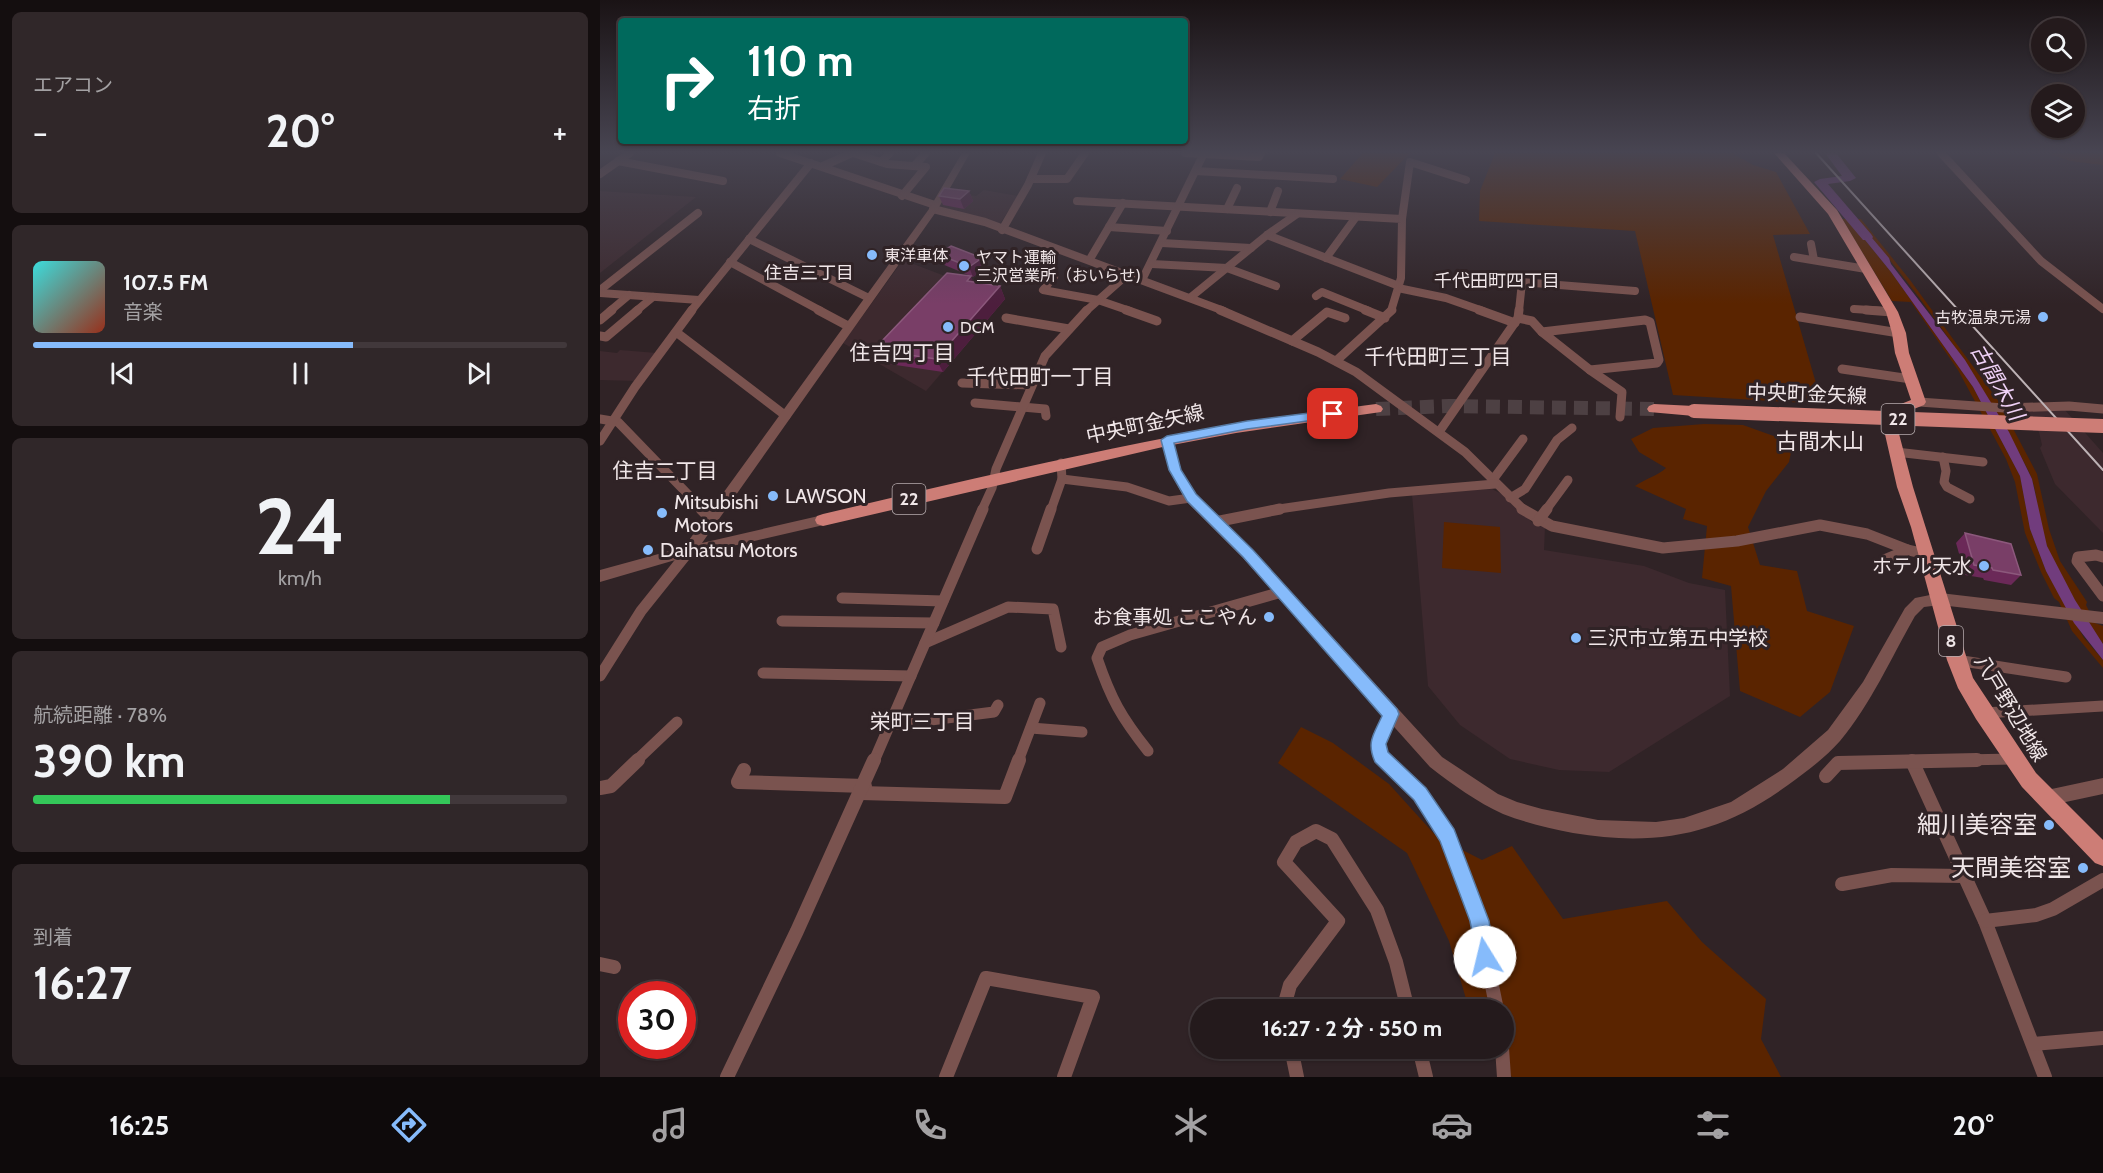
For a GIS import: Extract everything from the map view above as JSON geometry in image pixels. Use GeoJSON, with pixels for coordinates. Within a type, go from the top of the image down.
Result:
{"type":"FeatureCollection","features":[{"type":"Feature","properties":{"kind":"main road"},"geometry":{"type":"LineString","coordinates":[[1826,203],[1892,312],[1899,333],[1899,343],[1919,402]]}},
{"type":"Feature","properties":{"kind":"main road","name":"八戸野辺地線"},"geometry":{"type":"LineString","coordinates":[[1919,402],[1896,411],[1892,415],[1891,430],[1917,552],[1940,599],[1956,660],[1965,682],[2013,759],[2029,780],[2103,855]]}},
{"type":"Feature","properties":{"kind":"main road","name":"中央町金矢線"},"geometry":{"type":"LineString","coordinates":[[995,478],[1062,471],[1167,440],[1247,425],[1376,409]]}},
{"type":"Feature","properties":{"kind":"main road","name":"中央町金矢線"},"geometry":{"type":"LineString","coordinates":[[1654,410],[2103,426]]}},
{"type":"Feature","properties":{"kind":"main road","name":"22"},"geometry":{"type":"LineString","coordinates":[[823,520],[995,478]]}},
{"type":"Feature","properties":{"kind":"street"},"geometry":{"type":"LineString","coordinates":[[600,441],[635,387],[699,300],[778,203]]}},
{"type":"Feature","properties":{"kind":"street"},"geometry":{"type":"LineString","coordinates":[[923,203],[1143,278],[1292,340],[1336,361],[1369,380],[1471,456],[1493,483],[1510,498],[1538,521],[1552,526],[1663,548],[1737,541],[1820,525],[1867,534],[1917,552]]}},
{"type":"Feature","properties":{"kind":"street"},"geometry":{"type":"LineString","coordinates":[[600,676],[626,631],[663,580],[712,520],[936,203]]}},
{"type":"Feature","properties":{"kind":"street"},"geometry":{"type":"LineString","coordinates":[[1002,230],[1017,203]]}},
{"type":"Feature","properties":{"kind":"street"},"geometry":{"type":"LineString","coordinates":[[1090,259],[1123,203]]}},
{"type":"Feature","properties":{"kind":"street"},"geometry":{"type":"LineString","coordinates":[[1127,203],[1402,219]]}},
{"type":"Feature","properties":{"kind":"street"},"geometry":{"type":"LineString","coordinates":[[1143,278],[1181,203]]}},
{"type":"Feature","properties":{"kind":"street"},"geometry":{"type":"LineString","coordinates":[[1227,209],[1230,203]]}},
{"type":"Feature","properties":{"kind":"street"},"geometry":{"type":"LineString","coordinates":[[1270,212],[1273,203]]}},
{"type":"Feature","properties":{"kind":"street"},"geometry":{"type":"LineString","coordinates":[[1336,361],[1385,318],[1395,306],[1399,287],[1404,203]]}},
{"type":"Feature","properties":{"kind":"street"},"geometry":{"type":"LineString","coordinates":[[1988,203],[2041,261],[2103,309]]}},
{"type":"Feature","properties":{"kind":"street"},"geometry":{"type":"LineString","coordinates":[[600,292],[698,213]]}},
{"type":"Feature","properties":{"kind":"street"},"geometry":{"type":"LineString","coordinates":[[1191,297],[1297,213]]}},
{"type":"Feature","properties":{"kind":"street"},"geometry":{"type":"LineString","coordinates":[[1326,258],[1334,251],[1356,217]]}},
{"type":"Feature","properties":{"kind":"street"},"geometry":{"type":"LineString","coordinates":[[1109,227],[1167,231]]}},
{"type":"Feature","properties":{"kind":"street"},"geometry":{"type":"LineString","coordinates":[[1267,235],[1399,287],[1446,298],[1516,321],[1532,321],[1542,332],[1590,370],[1622,392],[1620,417]]}},
{"type":"Feature","properties":{"kind":"street"},"geometry":{"type":"LineString","coordinates":[[749,239],[869,298]]}},
{"type":"Feature","properties":{"kind":"street"},"geometry":{"type":"LineString","coordinates":[[1162,243],[1251,248]]}},
{"type":"Feature","properties":{"kind":"street"},"geometry":{"type":"LineString","coordinates":[[1811,244],[1814,260]]}},
{"type":"Feature","properties":{"kind":"street"},"geometry":{"type":"LineString","coordinates":[[1794,257],[1866,269]]}},
{"type":"Feature","properties":{"kind":"street"},"geometry":{"type":"LineString","coordinates":[[730,262],[848,326]]}},
{"type":"Feature","properties":{"kind":"street"},"geometry":{"type":"LineString","coordinates":[[1152,264],[1227,268],[1276,286]]}},
{"type":"Feature","properties":{"kind":"street"},"geometry":{"type":"LineString","coordinates":[[728,1077],[775,982],[863,790],[1045,356],[1098,300],[1129,273]]}},
{"type":"Feature","properties":{"kind":"street"},"geometry":{"type":"LineString","coordinates":[[1054,278],[1043,290],[1098,300],[1156,321]]}},
{"type":"Feature","properties":{"kind":"street"},"geometry":{"type":"LineString","coordinates":[[1439,432],[1516,321],[1522,282],[1635,291]]}},
{"type":"Feature","properties":{"kind":"street"},"geometry":{"type":"LineString","coordinates":[[600,292],[699,300]]}},
{"type":"Feature","properties":{"kind":"street"},"geometry":{"type":"LineString","coordinates":[[1317,296],[1322,292],[1385,318]]}},
{"type":"Feature","properties":{"kind":"street"},"geometry":{"type":"LineString","coordinates":[[600,320],[629,295]]}},
{"type":"Feature","properties":{"kind":"street"},"geometry":{"type":"LineString","coordinates":[[600,336],[606,337],[653,297]]}},
{"type":"Feature","properties":{"kind":"street"},"geometry":{"type":"LineString","coordinates":[[1854,309],[1892,312]]}},
{"type":"Feature","properties":{"kind":"street"},"geometry":{"type":"LineString","coordinates":[[1292,340],[1327,312],[1345,318]]}},
{"type":"Feature","properties":{"kind":"street"},"geometry":{"type":"LineString","coordinates":[[1800,317],[1899,333]]}},
{"type":"Feature","properties":{"kind":"street"},"geometry":{"type":"LineString","coordinates":[[1006,318],[1069,329]]}},
{"type":"Feature","properties":{"kind":"street"},"geometry":{"type":"LineString","coordinates":[[1542,332],[1645,320],[1650,322],[1658,363],[1590,370]]}},
{"type":"Feature","properties":{"kind":"street"},"geometry":{"type":"LineString","coordinates":[[676,332],[786,416]]}},
{"type":"Feature","properties":{"kind":"street"},"geometry":{"type":"LineString","coordinates":[[1842,369],[1911,379]]}},
{"type":"Feature","properties":{"kind":"street"},"geometry":{"type":"LineString","coordinates":[[963,383],[1031,385]]}},
{"type":"Feature","properties":{"kind":"street"},"geometry":{"type":"LineString","coordinates":[[1919,402],[2004,408],[2069,406],[2103,409]]}},
{"type":"Feature","properties":{"kind":"street"},"geometry":{"type":"LineString","coordinates":[[975,403],[1044,409],[1046,416]]}},
{"type":"Feature","properties":{"kind":"street"},"geometry":{"type":"LineString","coordinates":[[600,419],[614,421],[712,520]]}},
{"type":"Feature","properties":{"kind":"street"},"geometry":{"type":"LineString","coordinates":[[1510,498],[1516,497],[1524,490],[1558,438],[1572,428]]}},
{"type":"Feature","properties":{"kind":"street"},"geometry":{"type":"LineString","coordinates":[[1493,483],[1523,439]]}},
{"type":"Feature","properties":{"kind":"street"},"geometry":{"type":"LineString","coordinates":[[1167,440],[1175,470],[1191,498],[1248,554],[1436,762],[1469,787],[1504,806],[1548,820],[1588,828],[1630,832],[1682,827],[1713,820],[1739,809],[1778,785],[1815,755],[1840,729],[1910,612],[1920,602],[1940,599],[2096,617]]}},
{"type":"Feature","properties":{"kind":"street"},"geometry":{"type":"LineString","coordinates":[[1896,452],[1983,462]]}},
{"type":"Feature","properties":{"kind":"street"},"geometry":{"type":"LineString","coordinates":[[1943,457],[1946,471],[1944,482],[1947,487],[1970,499]]}},
{"type":"Feature","properties":{"kind":"street"},"geometry":{"type":"LineString","coordinates":[[1037,549],[1062,471],[1169,501],[1191,498]]}},
{"type":"Feature","properties":{"kind":"street"},"geometry":{"type":"LineString","coordinates":[[1538,521],[1568,480]]}},
{"type":"Feature","properties":{"kind":"street"},"geometry":{"type":"LineString","coordinates":[[1215,522],[1326,502],[1418,489],[1493,483]]}},
{"type":"Feature","properties":{"kind":"street"},"geometry":{"type":"LineString","coordinates":[[600,576],[689,551],[823,520]]}},
{"type":"Feature","properties":{"kind":"street"},"geometry":{"type":"LineString","coordinates":[[1884,560],[1917,552]]}},
{"type":"Feature","properties":{"kind":"street"},"geometry":{"type":"LineString","coordinates":[[2103,557],[2083,555],[2078,557],[2077,561],[2103,596]]}},
{"type":"Feature","properties":{"kind":"street"},"geometry":{"type":"LineString","coordinates":[[1148,751],[1127,725],[1111,698],[1097,658],[1102,647],[1130,635],[1282,592]]}},
{"type":"Feature","properties":{"kind":"street"},"geometry":{"type":"LineString","coordinates":[[842,598],[943,601]]}},
{"type":"Feature","properties":{"kind":"street"},"geometry":{"type":"LineString","coordinates":[[925,644],[1008,607],[1053,609],[1062,647]]}},
{"type":"Feature","properties":{"kind":"street"},"geometry":{"type":"LineString","coordinates":[[782,621],[934,623]]}},
{"type":"Feature","properties":{"kind":"street"},"geometry":{"type":"LineString","coordinates":[[1956,660],[2066,677]]}},
{"type":"Feature","properties":{"kind":"street"},"geometry":{"type":"LineString","coordinates":[[763,673],[911,676]]}},
{"type":"Feature","properties":{"kind":"street"},"geometry":{"type":"LineString","coordinates":[[744,770],[738,782],[1005,797],[1040,703]]}},
{"type":"Feature","properties":{"kind":"street"},"geometry":{"type":"LineString","coordinates":[[891,725],[994,712],[998,705]]}},
{"type":"Feature","properties":{"kind":"street"},"geometry":{"type":"LineString","coordinates":[[1983,713],[2103,706]]}},
{"type":"Feature","properties":{"kind":"street"},"geometry":{"type":"LineString","coordinates":[[1391,714],[1377,744],[1381,756],[1420,794],[1448,836],[1479,921],[1495,999]]}},
{"type":"Feature","properties":{"kind":"street"},"geometry":{"type":"LineString","coordinates":[[600,788],[611,786],[677,722]]}},
{"type":"Feature","properties":{"kind":"street"},"geometry":{"type":"LineString","coordinates":[[1031,728],[1082,732]]}},
{"type":"Feature","properties":{"kind":"street"},"geometry":{"type":"LineString","coordinates":[[1826,776],[1838,763],[2013,759]]}},
{"type":"Feature","properties":{"kind":"street"},"geometry":{"type":"LineString","coordinates":[[1912,761],[1985,921],[2045,1077]]}},
{"type":"Feature","properties":{"kind":"street"},"geometry":{"type":"LineString","coordinates":[[2047,798],[2103,786]]}},
{"type":"Feature","properties":{"kind":"street"},"geometry":{"type":"LineString","coordinates":[[1286,999],[1290,985],[1338,921],[1284,862],[1290,847],[1316,831],[1332,839],[1377,910],[1396,962],[1405,999]]}},
{"type":"Feature","properties":{"kind":"street"},"geometry":{"type":"LineString","coordinates":[[1842,884],[1892,874],[1964,876]]}},
{"type":"Feature","properties":{"kind":"street"},"geometry":{"type":"LineString","coordinates":[[1985,921],[2036,915],[2053,909],[2103,880]]}},
{"type":"Feature","properties":{"kind":"street"},"geometry":{"type":"LineString","coordinates":[[946,1077],[986,978],[1093,997],[1064,1077]]}},
{"type":"Feature","properties":{"kind":"street"},"geometry":{"type":"LineString","coordinates":[[2033,1044],[2103,1038]]}},
{"type":"Feature","properties":{"kind":"street"},"geometry":{"type":"LineString","coordinates":[[1293,1059],[1297,1077]]}},
{"type":"Feature","properties":{"kind":"street"},"geometry":{"type":"LineString","coordinates":[[1422,1059],[1426,1077]]}},
{"type":"Feature","properties":{"kind":"street"},"geometry":{"type":"LineString","coordinates":[[1503,1059],[1504,1077]]}},
{"type":"Feature","properties":{"kind":"shaded area"},"geometry":{"type":"Polygon","coordinates":[[[600,203],[688,203],[600,273],[600,203]]]}},
{"type":"Feature","properties":{"kind":"shaded area"},"geometry":{"type":"Polygon","coordinates":[[[941,203],[1013,203],[999,225],[939,206],[941,203]]]}},
{"type":"Feature","properties":{"kind":"shaded area"},"geometry":{"type":"Polygon","coordinates":[[[1480,203],[1793,203],[1810,234],[1773,235],[1822,404],[1673,395],[1635,231],[1479,221],[1480,203]]]}},
{"type":"Feature","properties":{"kind":"shaded area"},"geometry":{"type":"Polygon","coordinates":[[[1842,219],[1848,219],[1891,272],[1973,387],[2020,476],[2030,529],[2046,571],[2084,638],[2103,660],[2103,668],[2072,631],[2059,602],[2054,598],[2041,572],[2025,533],[2015,482],[2006,459],[1958,370],[1911,302],[1892,301],[1842,219]]]}},
{"type":"Feature","properties":{"kind":"shaded area"},"geometry":{"type":"Polygon","coordinates":[[[1848,219],[1856,219],[1889,258],[1891,264],[1965,360],[2009,432],[2032,479],[2047,546],[2075,600],[2103,644],[2103,660],[2074,623],[2046,571],[2030,529],[2020,476],[1973,387],[1891,272],[1848,219]]]}},
{"type":"Feature","properties":{"kind":"shaded area"},"geometry":{"type":"Polygon","coordinates":[[[1856,219],[1861,219],[1910,280],[1999,402],[2037,474],[2049,529],[2060,561],[2087,602],[2086,605],[2095,623],[2103,626],[2103,644],[2076,603],[2052,558],[2041,528],[2031,477],[1991,403],[1950,340],[1856,219]]]}},
{"type":"Feature","properties":{"kind":"shaded area"},"geometry":{"type":"Polygon","coordinates":[[[903,260],[1005,299],[926,391],[843,343],[903,260]]]}},
{"type":"Feature","properties":{"kind":"shaded area"},"geometry":{"type":"Polygon","coordinates":[[[620,350],[657,353],[637,381],[600,380],[600,351],[617,353],[620,350]]]}},
{"type":"Feature","properties":{"kind":"shaded area"},"geometry":{"type":"Polygon","coordinates":[[[2064,409],[2103,453],[2103,533],[2055,484],[2040,448],[2042,445],[2039,432],[2024,411],[2064,409]]]}},
{"type":"Feature","properties":{"kind":"shaded area"},"geometry":{"type":"Polygon","coordinates":[[[1704,424],[1743,425],[1793,443],[1789,462],[1766,491],[1748,527],[1760,565],[1797,571],[1807,611],[1854,626],[1830,692],[1800,717],[1740,691],[1731,586],[1702,578],[1707,526],[1683,519],[1686,509],[1635,486],[1666,468],[1639,452],[1631,439],[1653,428],[1704,424]]]}},
{"type":"Feature","properties":{"kind":"shaded area","name":"三沢市立第五中学校"},"geometry":{"type":"Polygon","coordinates":[[[1492,489],[1502,494],[1534,524],[1545,527],[1544,550],[1644,566],[1689,583],[1725,590],[1730,696],[1609,772],[1559,770],[1510,759],[1460,725],[1428,686],[1412,494],[1492,489]]]}},
{"type":"Feature","properties":{"kind":"shaded area"},"geometry":{"type":"Polygon","coordinates":[[[1444,522],[1500,527],[1501,573],[1442,568],[1444,522]]]}},
{"type":"Feature","properties":{"kind":"shaded area"},"geometry":{"type":"Polygon","coordinates":[[[1301,727],[1333,743],[1389,784],[1437,837],[1482,860],[1512,846],[1563,919],[1667,901],[1702,942],[1766,999],[1761,1039],[1781,1077],[1512,1077],[1497,1059],[1514,1059],[1514,999],[1466,999],[1449,941],[1407,853],[1278,763],[1301,727]]]}},
{"type":"Feature","properties":{"kind":"building"},"geometry":{"type":"Polygon","coordinates":[[[951,246],[982,258],[969,267],[938,254],[951,246]]]}},
{"type":"Feature","properties":{"kind":"building","name":"DCM"},"geometry":{"type":"Polygon","coordinates":[[[947,273],[971,276],[967,281],[1000,286],[936,359],[881,351],[889,343],[881,342],[947,273]]]}},
{"type":"Feature","properties":{"kind":"building"},"geometry":{"type":"Polygon","coordinates":[[[1965,533],[2011,544],[2021,575],[1974,565],[1965,533]]]}},
{"type":"Feature","properties":{"kind":"waterway","name":"古間木川"},"geometry":{"type":"LineString","coordinates":[[1838,203],[1867,237]]}},
{"type":"Feature","properties":{"kind":"tunnel"},"geometry":{"type":"LineString","coordinates":[[1376,409],[1449,406],[1654,409]]}},
{"type":"Feature","properties":{"kind":"railway"},"geometry":{"type":"LineString","coordinates":[[1862,203],[2103,470]]}},
{"type":"Feature","properties":{"kind":"place","name":"東洋車体"},"geometry":{"type":"Point","coordinates":[872,255]}},
{"type":"Feature","properties":{"kind":"place","name":"ヤマト運輸 三沢営業所（おいらせ)"},"geometry":{"type":"Point","coordinates":[964,266]}},
{"type":"Feature","properties":{"kind":"place","name":"古牧温泉元湯"},"geometry":{"type":"Point","coordinates":[2043,317]}},
{"type":"Feature","properties":{"kind":"place","name":"DCM"},"geometry":{"type":"Point","coordinates":[948,327]}},
{"type":"Feature","properties":{"kind":"place","name":"LAWSON"},"geometry":{"type":"Point","coordinates":[773,496]}},
{"type":"Feature","properties":{"kind":"place","name":"Mitsubishi Motors"},"geometry":{"type":"Point","coordinates":[662,513]}},
{"type":"Feature","properties":{"kind":"place","name":"Daihatsu Motors"},"geometry":{"type":"Point","coordinates":[648,550]}},
{"type":"Feature","properties":{"kind":"place","name":"ホテル天水"},"geometry":{"type":"Point","coordinates":[1984,566]}},
{"type":"Feature","properties":{"kind":"place","name":"お食事処 ここやん"},"geometry":{"type":"Point","coordinates":[1269,617]}},
{"type":"Feature","properties":{"kind":"place","name":"三沢市立第五中学校"},"geometry":{"type":"Point","coordinates":[1576,638]}},
{"type":"Feature","properties":{"kind":"place","name":"細川美容室"},"geometry":{"type":"Point","coordinates":[2049,825]}},
{"type":"Feature","properties":{"kind":"place","name":"天間美容室"},"geometry":{"type":"Point","coordinates":[2083,868]}},
{"type":"Feature","properties":{"kind":"district","name":"住吉三丁目"},"geometry":{"type":"Point","coordinates":[809,273]}},
{"type":"Feature","properties":{"kind":"district","name":"千代田町四丁目"},"geometry":{"type":"Point","coordinates":[1497,281]}},
{"type":"Feature","properties":{"kind":"district","name":"住吉四丁目"},"geometry":{"type":"Point","coordinates":[902,353]}},
{"type":"Feature","properties":{"kind":"district","name":"千代田町三丁目"},"geometry":{"type":"Point","coordinates":[1438,357]}},
{"type":"Feature","properties":{"kind":"district","name":"千代田町一丁目"},"geometry":{"type":"Point","coordinates":[1040,377]}},
{"type":"Feature","properties":{"kind":"district","name":"古間木山"},"geometry":{"type":"Point","coordinates":[1820,441]}},
{"type":"Feature","properties":{"kind":"district","name":"住吉二丁目"},"geometry":{"type":"Point","coordinates":[665,471]}},
{"type":"Feature","properties":{"kind":"district","name":"栄町三丁目"},"geometry":{"type":"Point","coordinates":[922,722]}},
{"type":"Feature","properties":{"kind":"route"},"geometry":{"type":"LineString","coordinates":[[1333,414],[1247,425],[1167,440],[1175,470],[1191,498],[1248,554],[1391,714],[1377,744],[1381,756],[1420,794],[1448,836],[1479,921],[1485,957]]}}]}
